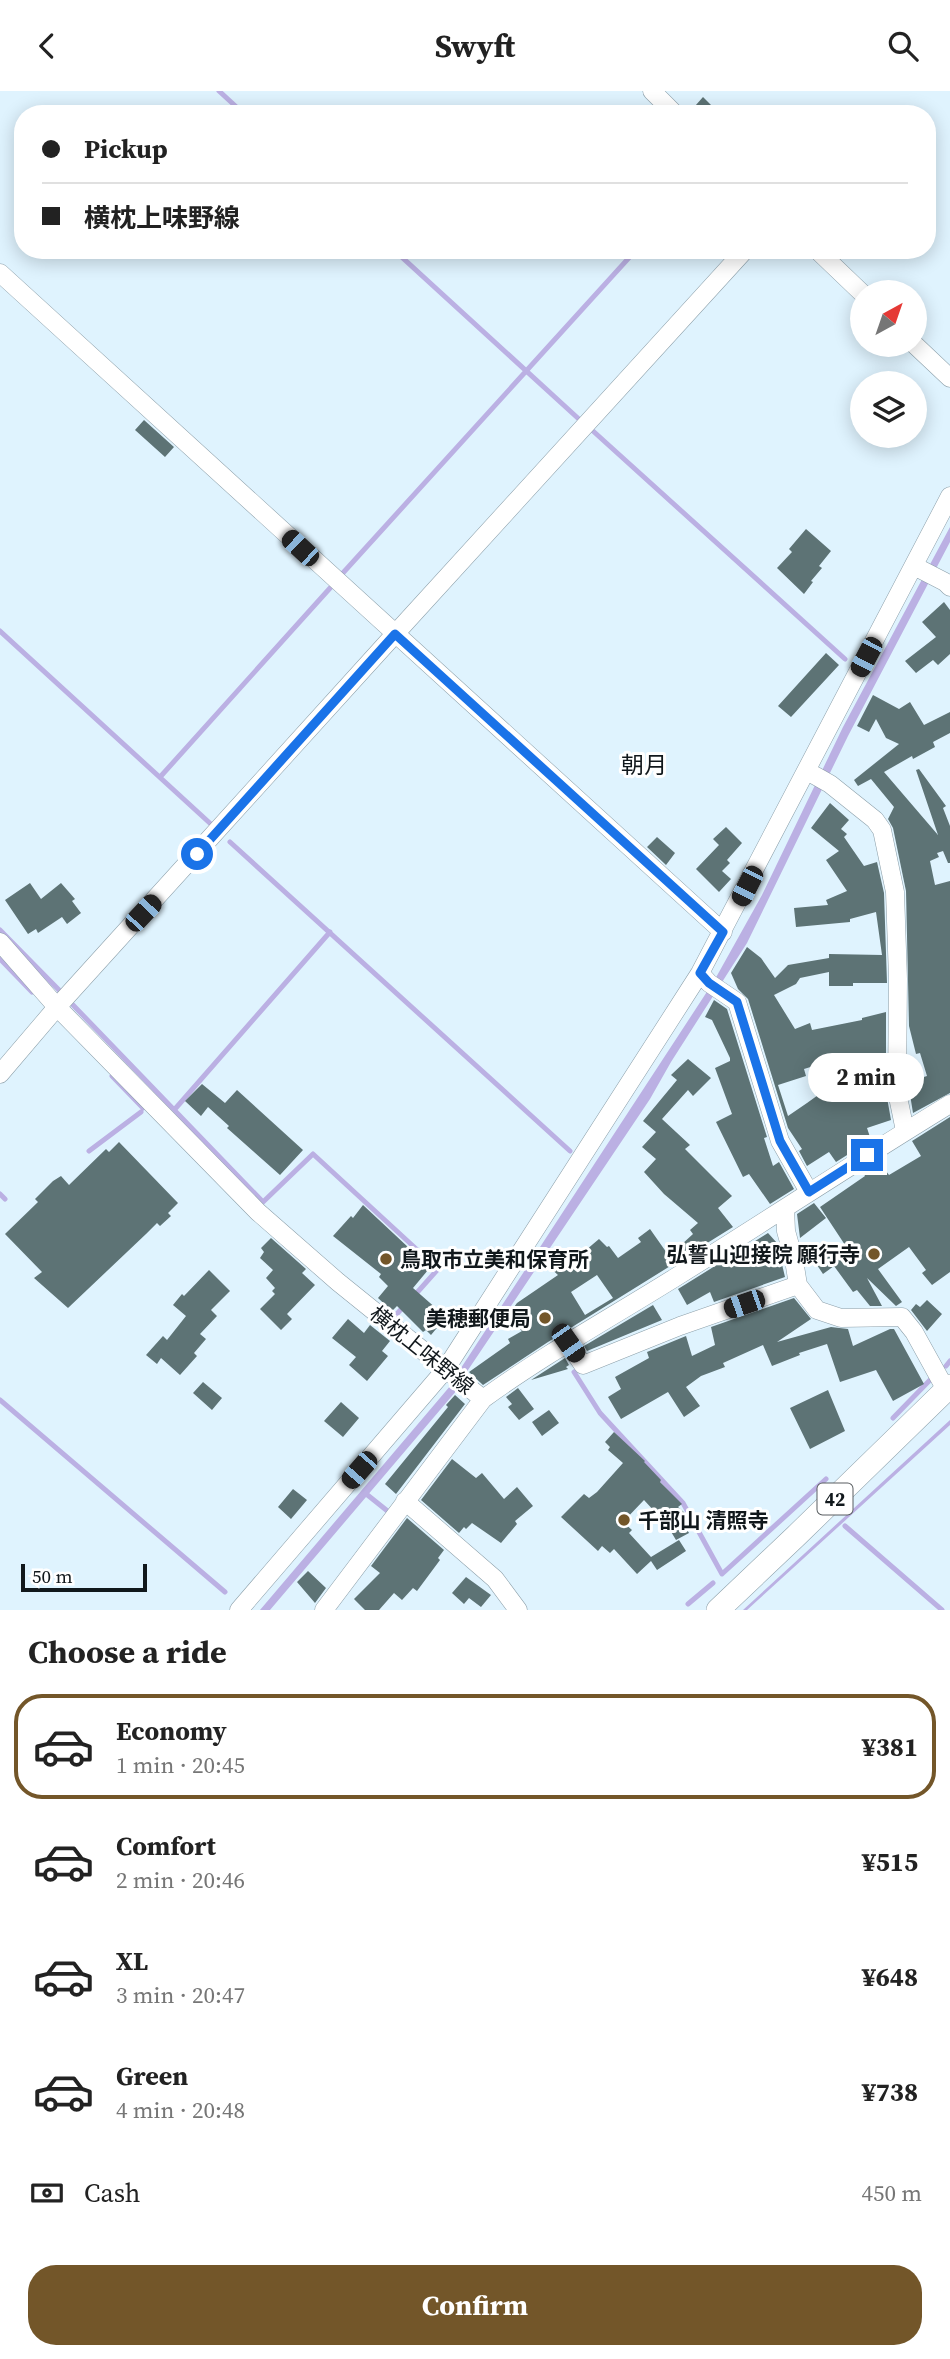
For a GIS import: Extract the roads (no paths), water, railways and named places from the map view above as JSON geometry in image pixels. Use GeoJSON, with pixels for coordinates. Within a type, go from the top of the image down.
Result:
{"type":"FeatureCollection","features":[{"type":"Feature","properties":{"kind":"main road","name":"42"},"geometry":{"type":"LineString","coordinates":[[718,1610],[948,1387]]}},
{"type":"Feature","properties":{"kind":"street"},"geometry":{"type":"LineString","coordinates":[[652,91],[666,105]]}},
{"type":"Feature","properties":{"kind":"street"},"geometry":{"type":"LineString","coordinates":[[0,1073],[737,259]]}},
{"type":"Feature","properties":{"kind":"street"},"geometry":{"type":"LineString","coordinates":[[826,259],[850,282]]}},
{"type":"Feature","properties":{"kind":"street"},"geometry":{"type":"LineString","coordinates":[[0,274],[723,932]]}},
{"type":"Feature","properties":{"kind":"street"},"geometry":{"type":"LineString","coordinates":[[928,357],[950,378]]}},
{"type":"Feature","properties":{"kind":"street"},"geometry":{"type":"LineString","coordinates":[[239,1610],[445,1370],[700,973],[950,496]]}},
{"type":"Feature","properties":{"kind":"street"},"geometry":{"type":"LineString","coordinates":[[914,566],[950,587]]}},
{"type":"Feature","properties":{"kind":"street"},"geometry":{"type":"LineString","coordinates":[[807,771],[848,798],[875,820],[882,830],[895,892],[897,1093],[905,1131]]}},
{"type":"Feature","properties":{"kind":"street","name":"横枕上味野線"},"geometry":{"type":"LineString","coordinates":[[0,942],[58,1007],[258,1212],[327,1274],[483,1399],[516,1375],[950,1104]]}},
{"type":"Feature","properties":{"kind":"street"},"geometry":{"type":"LineString","coordinates":[[700,973],[709,983],[737,1002],[780,1141],[809,1192]]}},
{"type":"Feature","properties":{"kind":"street"},"geometry":{"type":"LineString","coordinates":[[785,1208],[786,1231],[798,1285],[817,1310],[841,1318],[902,1318],[914,1332],[948,1387]]}},
{"type":"Feature","properties":{"kind":"street"},"geometry":{"type":"LineString","coordinates":[[568,1343],[583,1365],[680,1326],[798,1285]]}},
{"type":"Feature","properties":{"kind":"street"},"geometry":{"type":"LineString","coordinates":[[324,1610],[483,1399]]}},
{"type":"Feature","properties":{"kind":"street"},"geometry":{"type":"LineString","coordinates":[[405,1501],[495,1580],[518,1610]]}},
{"type":"Feature","properties":{"kind":"waterway"},"geometry":{"type":"LineString","coordinates":[[219,91],[234,105]]}},
{"type":"Feature","properties":{"kind":"waterway"},"geometry":{"type":"LineString","coordinates":[[404,259],[581,421]]}},
{"type":"Feature","properties":{"kind":"waterway"},"geometry":{"type":"LineString","coordinates":[[342,574],[628,259]]}},
{"type":"Feature","properties":{"kind":"waterway"},"geometry":{"type":"LineString","coordinates":[[593,431],[845,659]]}},
{"type":"Feature","properties":{"kind":"waterway"},"geometry":{"type":"LineString","coordinates":[[161,776],[331,587]]}},
{"type":"Feature","properties":{"kind":"waterway"},"geometry":{"type":"LineString","coordinates":[[0,631],[213,826]]}},
{"type":"Feature","properties":{"kind":"waterway"},"geometry":{"type":"LineString","coordinates":[[230,842],[570,1151]]}},
{"type":"Feature","properties":{"kind":"waterway"},"geometry":{"type":"LineString","coordinates":[[0,930],[59,990]]}},
{"type":"Feature","properties":{"kind":"waterway"},"geometry":{"type":"LineString","coordinates":[[175,1109],[330,932]]}},
{"type":"Feature","properties":{"kind":"waterway"},"geometry":{"type":"LineString","coordinates":[[0,959],[32,992]]}},
{"type":"Feature","properties":{"kind":"waterway"},"geometry":{"type":"LineString","coordinates":[[73,1005],[263,1202],[313,1154],[438,1269],[414,1296]]}},
{"type":"Feature","properties":{"kind":"waterway"},"geometry":{"type":"LineString","coordinates":[[112,1076],[143,1108]]}},
{"type":"Feature","properties":{"kind":"waterway"},"geometry":{"type":"LineString","coordinates":[[89,1151],[141,1112]]}},
{"type":"Feature","properties":{"kind":"waterway"},"geometry":{"type":"LineString","coordinates":[[0,1194],[5,1199]]}},
{"type":"Feature","properties":{"kind":"waterway"},"geometry":{"type":"LineString","coordinates":[[398,1321],[394,1317],[405,1305]]}},
{"type":"Feature","properties":{"kind":"waterway"},"geometry":{"type":"LineString","coordinates":[[946,1366],[950,1361]]}},
{"type":"Feature","properties":{"kind":"waterway"},"geometry":{"type":"LineString","coordinates":[[574,1372],[600,1413],[683,1503],[722,1574],[826,1479]]}},
{"type":"Feature","properties":{"kind":"waterway"},"geometry":{"type":"LineString","coordinates":[[893,1418],[930,1380]]}},
{"type":"Feature","properties":{"kind":"waterway"},"geometry":{"type":"LineString","coordinates":[[0,1400],[225,1592]]}},
{"type":"Feature","properties":{"kind":"waterway"},"geometry":{"type":"LineString","coordinates":[[365,1493],[390,1513]]}},
{"type":"Feature","properties":{"kind":"waterway"},"geometry":{"type":"LineString","coordinates":[[845,1526],[942,1610]]}},
{"type":"Feature","properties":{"kind":"waterway"},"geometry":{"type":"LineString","coordinates":[[688,1604],[713,1583]]}},
{"type":"Feature","properties":{"kind":"place","name":"弘誓山迎接院 願行寺"},"geometry":{"type":"Point","coordinates":[874,1254]}},
{"type":"Feature","properties":{"kind":"place","name":"鳥取市立美和保育所"},"geometry":{"type":"Point","coordinates":[386,1259]}},
{"type":"Feature","properties":{"kind":"place","name":"美穂郵便局"},"geometry":{"type":"Point","coordinates":[545,1318]}},
{"type":"Feature","properties":{"kind":"place","name":"千部山 清照寺"},"geometry":{"type":"Point","coordinates":[624,1520]}},
{"type":"Feature","properties":{"kind":"district","name":"朝月"},"geometry":{"type":"Point","coordinates":[644,765]}}]}
